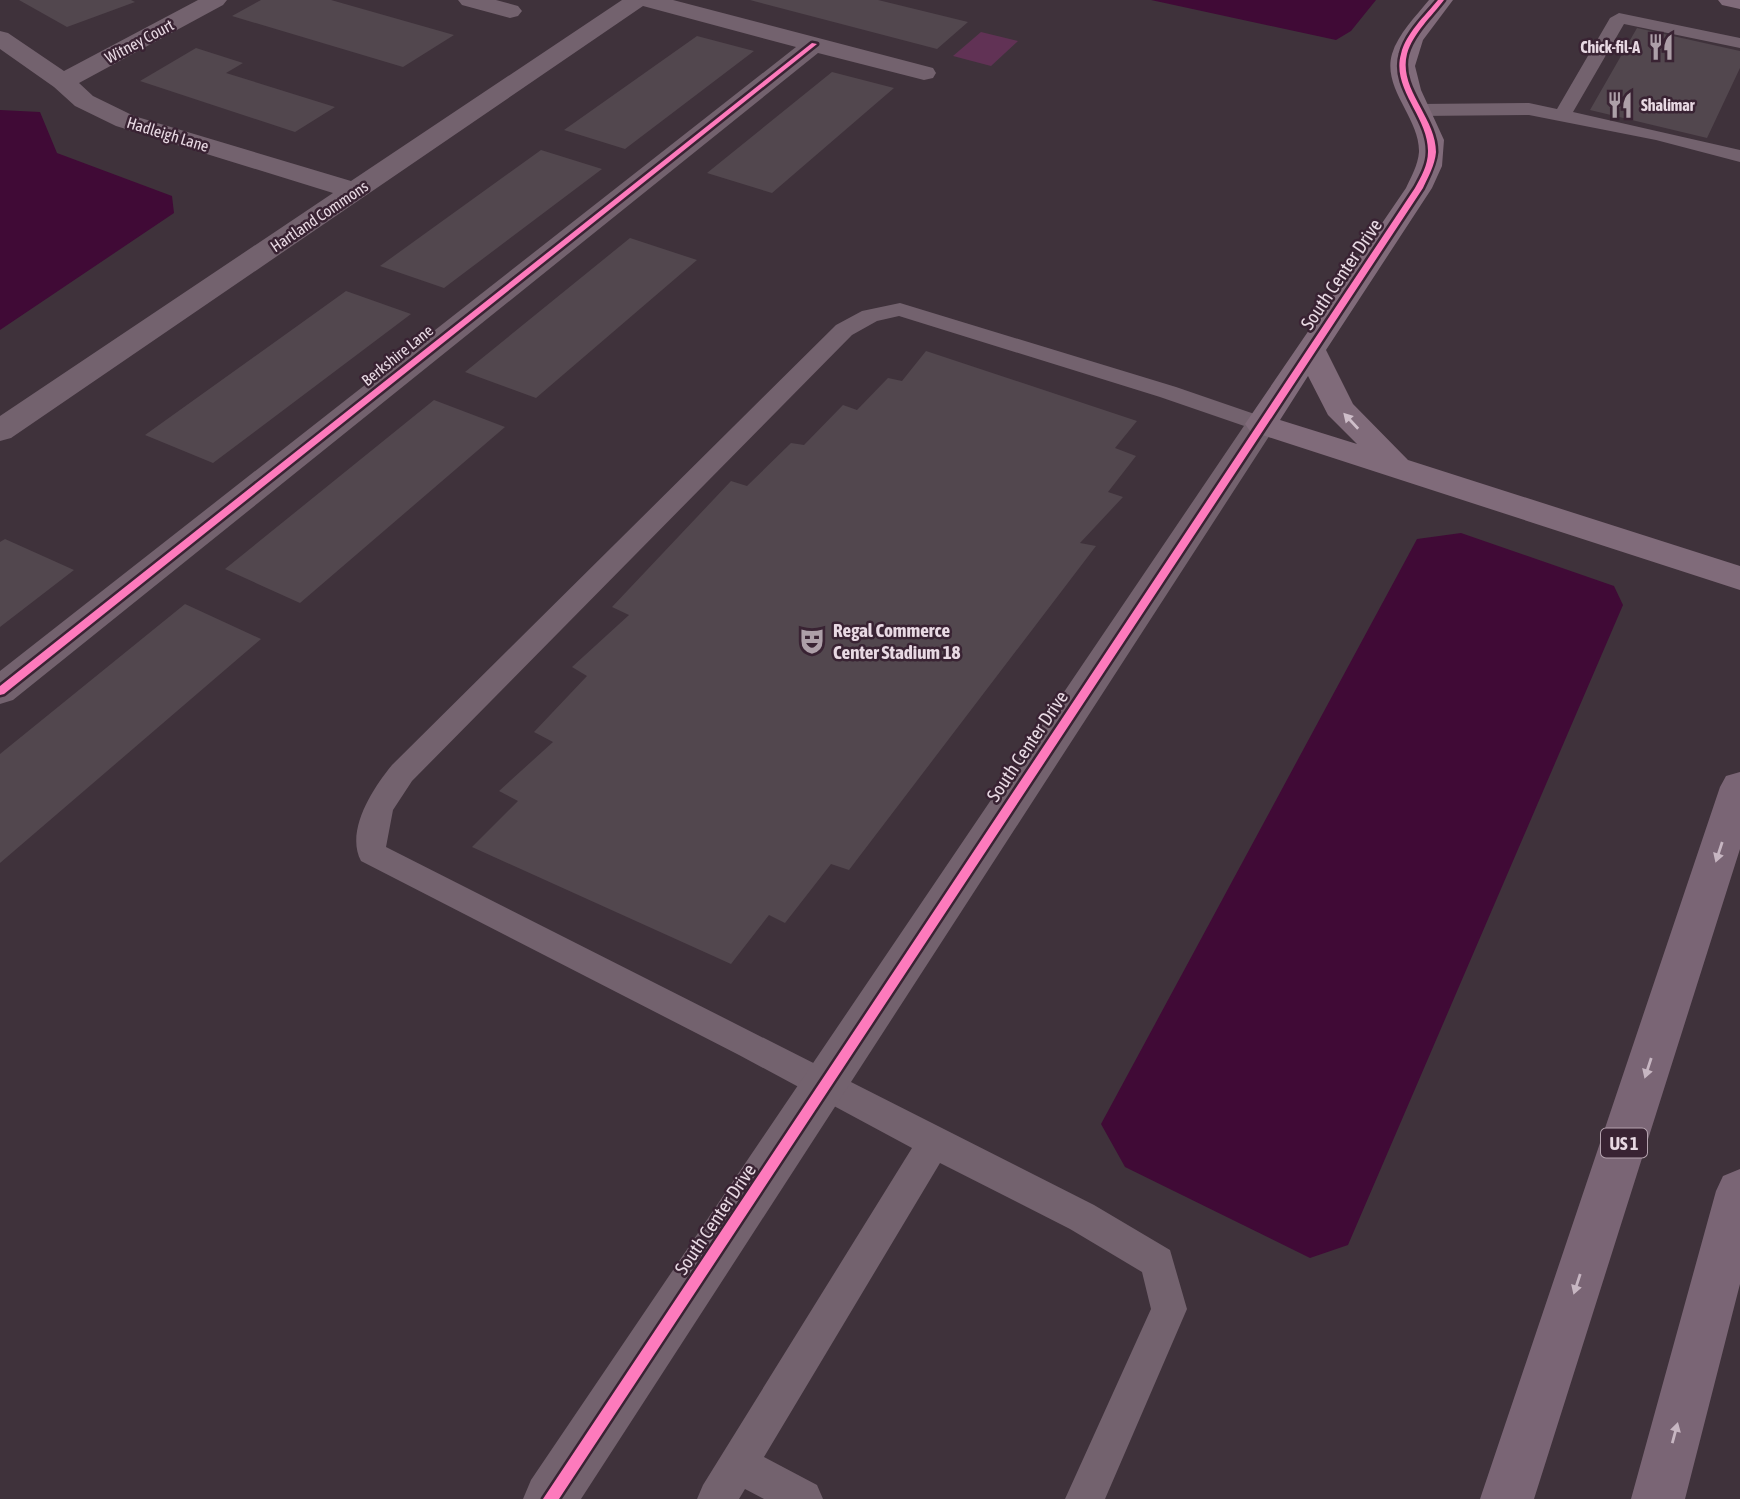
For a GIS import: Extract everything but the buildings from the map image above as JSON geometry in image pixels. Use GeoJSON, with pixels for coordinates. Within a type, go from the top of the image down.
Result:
{"type":"FeatureCollection","features":[{"type":"Feature","properties":{"kind":"highway","name":"US 1"},"geometry":{"type":"LineString","coordinates":[[1507,1499],[1740,787]]}},
{"type":"Feature","properties":{"kind":"highway"},"geometry":{"type":"LineString","coordinates":[[1658,1499],[1740,1191]]}},
{"type":"Feature","properties":{"kind":"street","name":"Witney Court"},"geometry":{"type":"LineString","coordinates":[[63,82],[215,0]]}},
{"type":"Feature","properties":{"kind":"street"},"geometry":{"type":"LineString","coordinates":[[470,0],[510,11]]}},
{"type":"Feature","properties":{"kind":"street","name":"Hartland Commons"},"geometry":{"type":"LineString","coordinates":[[0,431],[637,0]]}},
{"type":"Feature","properties":{"kind":"street"},"geometry":{"type":"LineString","coordinates":[[646,0],[924,73]]}},
{"type":"Feature","properties":{"kind":"street","name":"South Center Drive"},"geometry":{"type":"LineString","coordinates":[[551,1499],[1419,188],[1429,169],[1432,142],[1402,68],[1404,53],[1441,0]]}},
{"type":"Feature","properties":{"kind":"street"},"geometry":{"type":"LineString","coordinates":[[1730,0],[1740,2]]}},
{"type":"Feature","properties":{"kind":"street","name":"Hadleigh Lane"},"geometry":{"type":"LineString","coordinates":[[0,38],[63,82],[84,101],[125,121],[355,191]]}},
{"type":"Feature","properties":{"kind":"street","name":"Berkshire Lane"},"geometry":{"type":"LineString","coordinates":[[0,691],[814,44]]}},
{"type":"Feature","properties":{"kind":"street"},"geometry":{"type":"LineString","coordinates":[[1311,350],[1339,408],[1400,469]]}},
{"type":"Feature","properties":{"kind":"street"},"geometry":{"type":"LineString","coordinates":[[1261,424],[1740,578]]}},
{"type":"Feature","properties":{"kind":"lane"},"geometry":{"type":"LineString","coordinates":[[1562,116],[1619,18],[1740,43]]}},
{"type":"Feature","properties":{"kind":"lane"},"geometry":{"type":"LineString","coordinates":[[1419,110],[1519,109],[1657,135],[1740,156]]}},
{"type":"Feature","properties":{"kind":"lane"},"geometry":{"type":"LineString","coordinates":[[1657,135],[1675,135],[1724,147],[1740,148]]}},
{"type":"Feature","properties":{"kind":"lane"},"geometry":{"type":"LineString","coordinates":[[1085,1499],[1169,1309],[1157,1262],[1082,1217],[371,853],[373,821],[379,804],[402,773],[844,330],[870,316],[900,309],[1168,392],[1261,424]]}},
{"type":"Feature","properties":{"kind":"lane"},"geometry":{"type":"LineString","coordinates":[[717,1499],[935,1142]]}},
{"type":"Feature","properties":{"kind":"lane"},"geometry":{"type":"LineString","coordinates":[[739,1464],[803,1499]]}},
{"type":"Feature","properties":{"kind":"shaded area"},"geometry":{"type":"Polygon","coordinates":[[[1151,0],[1376,0],[1351,31],[1336,40],[1151,0]]]}},
{"type":"Feature","properties":{"kind":"shaded area"},"geometry":{"type":"Polygon","coordinates":[[[981,32],[1018,41],[991,66],[953,56],[981,32]]]}},
{"type":"Feature","properties":{"kind":"shaded area"},"geometry":{"type":"Polygon","coordinates":[[[0,110],[40,112],[57,153],[172,196],[174,213],[0,330],[0,110]]]}},
{"type":"Feature","properties":{"kind":"shaded area"},"geometry":{"type":"Polygon","coordinates":[[[1461,533],[1614,586],[1623,605],[1348,1245],[1310,1258],[1125,1167],[1101,1124],[1417,539],[1461,533]]]}},
{"type":"Feature","properties":{"kind":"cycle path"},"geometry":{"type":"LineString","coordinates":[[550,1499],[1419,188],[1430,162],[1431,140],[1404,78],[1402,66],[1411,40],[1441,0]]}},
{"type":"Feature","properties":{"kind":"cycle path"},"geometry":{"type":"LineString","coordinates":[[0,691],[814,44]]}},
{"type":"Feature","properties":{"kind":"place","name":"Chick-fil-A"},"geometry":{"type":"Point","coordinates":[1661,47]}},
{"type":"Feature","properties":{"kind":"place","name":"Shalimar"},"geometry":{"type":"Point","coordinates":[1620,105]}},
{"type":"Feature","properties":{"kind":"place","name":"Regal Commerce Center Stadium 18"},"geometry":{"type":"Point","coordinates":[812,641]}}]}
